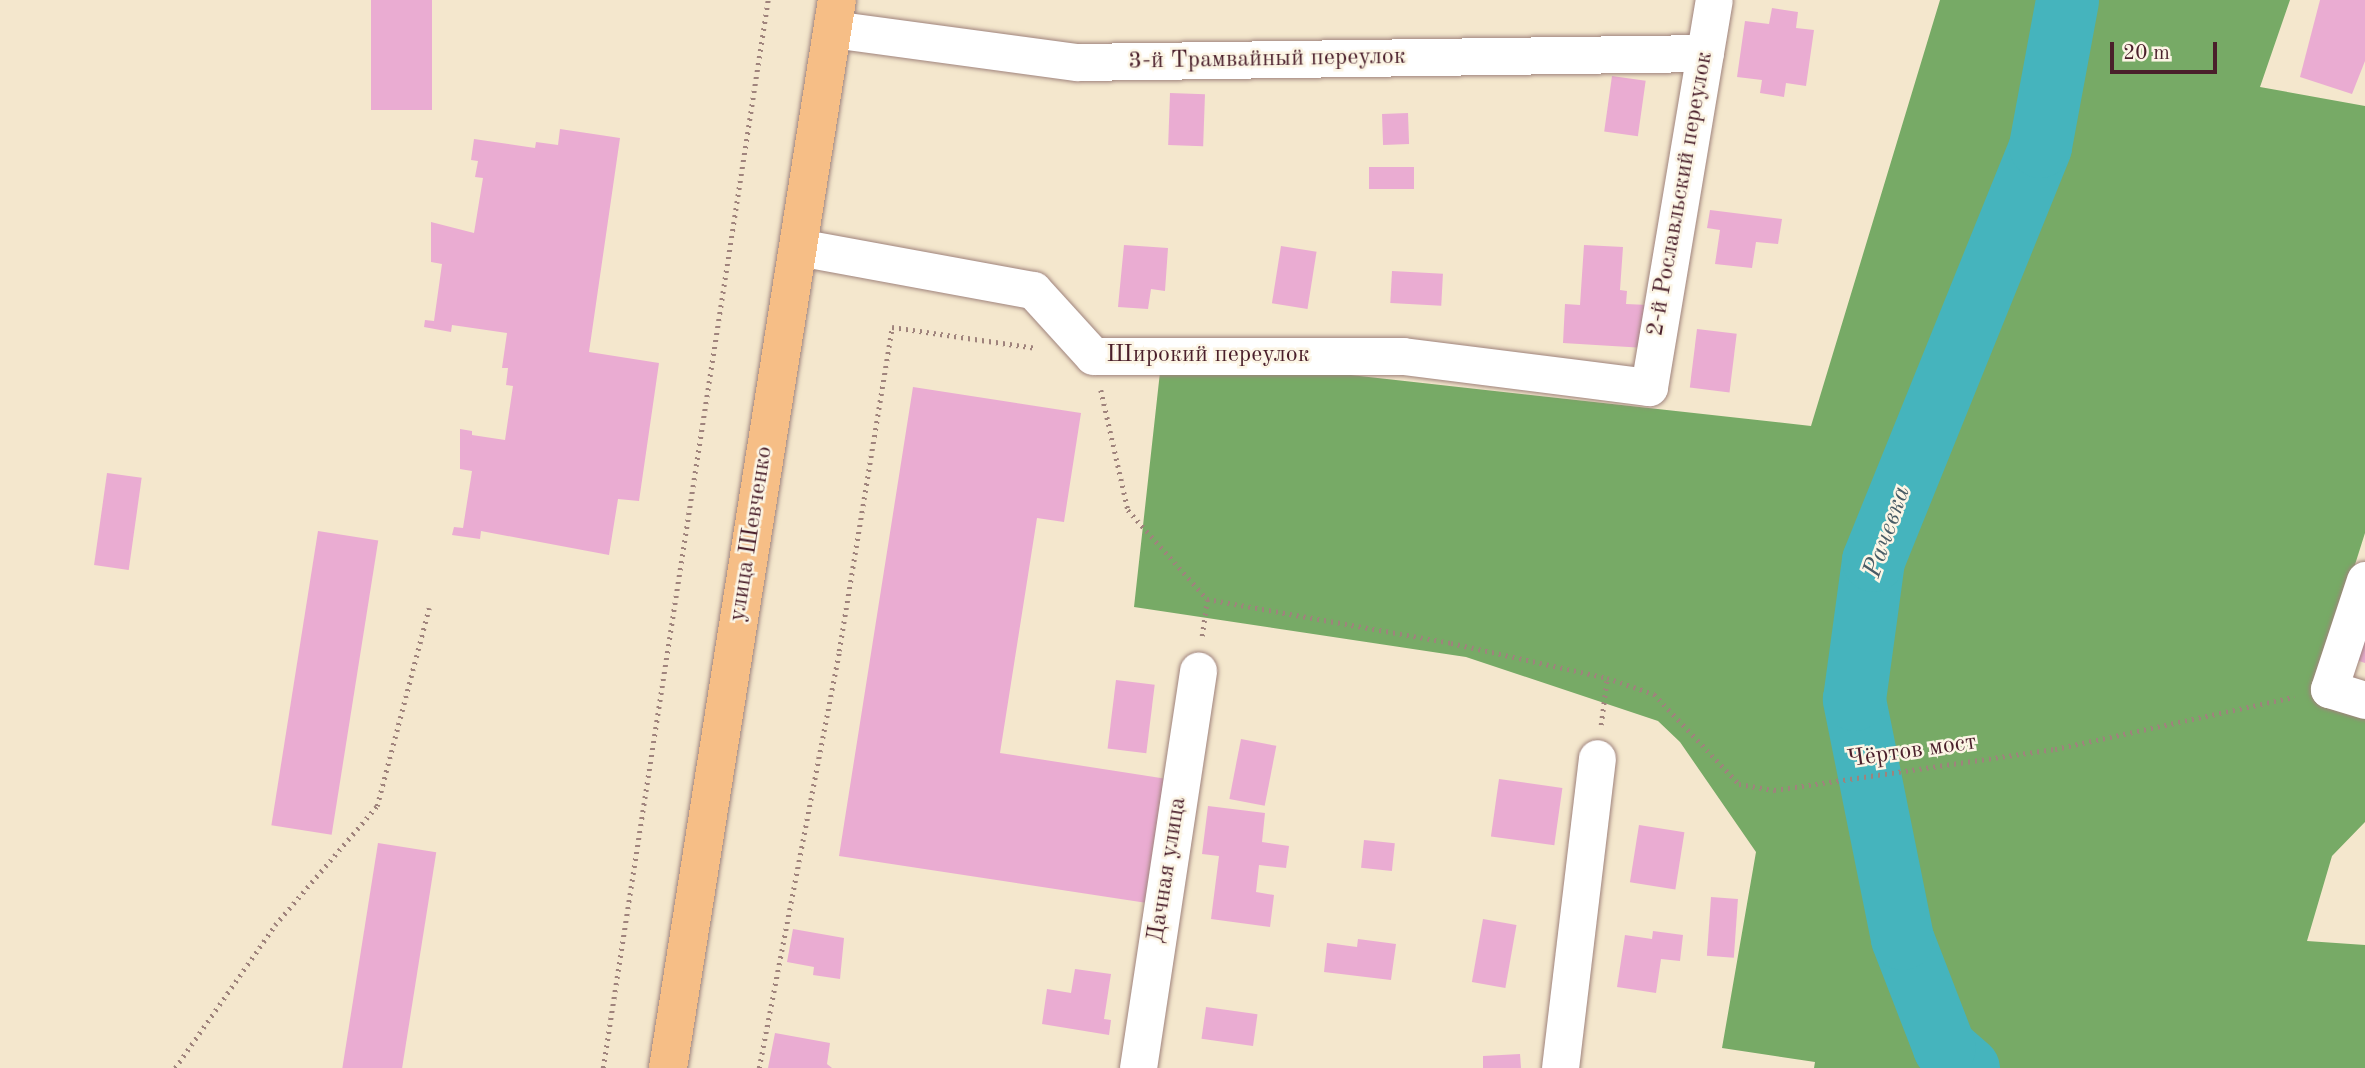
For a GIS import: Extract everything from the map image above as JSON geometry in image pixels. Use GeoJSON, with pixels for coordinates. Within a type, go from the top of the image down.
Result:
{"type":"FeatureCollection","features":[{"type":"Feature","properties":{"kind":"main road","name":"улица Шевченко"},"geometry":{"type":"LineString","coordinates":[[667,1068],[834,14]]}},
{"type":"Feature","properties":{"kind":"street","name":"2-й Рославльский переулок"},"geometry":{"type":"LineString","coordinates":[[1648,387],[1714,0]]}},
{"type":"Feature","properties":{"kind":"street","name":"3-й Трамвайный переулок"},"geometry":{"type":"LineString","coordinates":[[834,14],[1077,62],[1705,53]]}},
{"type":"Feature","properties":{"kind":"street","name":"Широкий переулок"},"geometry":{"type":"LineString","coordinates":[[798,247],[1033,290],[1093,356],[1402,356],[1648,387]]}},
{"type":"Feature","properties":{"kind":"street"},"geometry":{"type":"LineString","coordinates":[[2365,580],[2329,690],[2365,701]]}},
{"type":"Feature","properties":{"kind":"street","name":"Дачная улица"},"geometry":{"type":"LineString","coordinates":[[1138,1068],[1198,671]]}},
{"type":"Feature","properties":{"kind":"street"},"geometry":{"type":"LineString","coordinates":[[1560,1068],[1597,758]]}},
{"type":"Feature","properties":{"kind":"path"},"geometry":{"type":"LineString","coordinates":[[603,1068],[768,0]]}},
{"type":"Feature","properties":{"kind":"path"},"geometry":{"type":"LineString","coordinates":[[759,1068],[839,651],[892,327],[1093,356]]}},
{"type":"Feature","properties":{"kind":"path","name":"Чёртов мост"},"geometry":{"type":"LineString","coordinates":[[1093,356],[1128,510],[1207,598],[1451,643],[1607,678],[1654,694],[1739,784],[1774,790],[2055,749],[2329,690]]}},
{"type":"Feature","properties":{"kind":"path"},"geometry":{"type":"LineString","coordinates":[[175,1068],[275,925],[377,806],[429,608]]}},
{"type":"Feature","properties":{"kind":"path"},"geometry":{"type":"LineString","coordinates":[[1597,758],[1607,678]]}},
{"type":"Feature","properties":{"kind":"green space"},"geometry":{"type":"Polygon","coordinates":[[[1940,0],[2290,0],[2260,87],[2365,106],[2365,533],[2327,653],[2365,717],[2365,822],[2332,856],[2307,941],[2365,945],[2365,1068],[1814,1068],[1815,1062],[1722,1048],[1756,852],[1680,742],[1658,721],[1466,657],[1134,607],[1162,354],[1811,426],[1940,0]]]}},
{"type":"Feature","properties":{"kind":"building"},"geometry":{"type":"Polygon","coordinates":[[[371,0],[432,0],[432,110],[371,110],[371,0]]]}},
{"type":"Feature","properties":{"kind":"building"},"geometry":{"type":"Polygon","coordinates":[[[2320,0],[2365,0],[2365,61],[2352,94],[2300,77],[2320,0]]]}},
{"type":"Feature","properties":{"kind":"building"},"geometry":{"type":"Polygon","coordinates":[[[1772,8],[1798,12],[1796,28],[1814,30],[1806,86],[1786,83],[1784,97],[1760,93],[1762,80],[1737,77],[1745,21],[1769,24],[1772,8]]]}},
{"type":"Feature","properties":{"kind":"building"},"geometry":{"type":"Polygon","coordinates":[[[1612,76],[1646,81],[1638,136],[1604,131],[1612,76]]]}},
{"type":"Feature","properties":{"kind":"building"},"geometry":{"type":"Polygon","coordinates":[[[1170,93],[1205,94],[1203,146],[1168,145],[1170,93]]]}},
{"type":"Feature","properties":{"kind":"building"},"geometry":{"type":"Polygon","coordinates":[[[1408,113],[1409,144],[1383,145],[1382,114],[1408,113]]]}},
{"type":"Feature","properties":{"kind":"building"},"geometry":{"type":"Polygon","coordinates":[[[560,129],[620,138],[589,352],[659,363],[639,501],[618,499],[609,555],[481,531],[480,539],[452,535],[454,527],[463,528],[472,471],[460,469],[460,429],[472,431],[472,435],[505,440],[513,386],[506,385],[508,368],[502,368],[507,333],[452,325],[451,332],[424,327],[425,320],[434,321],[442,264],[431,262],[431,222],[474,233],[483,178],[475,177],[478,161],[471,160],[474,139],[535,148],[536,142],[558,145],[560,129]]]}},
{"type":"Feature","properties":{"kind":"building"},"geometry":{"type":"Polygon","coordinates":[[[1369,167],[1414,167],[1414,189],[1369,189],[1369,167]]]}},
{"type":"Feature","properties":{"kind":"building"},"geometry":{"type":"Polygon","coordinates":[[[1710,210],[1782,219],[1778,244],[1756,242],[1752,268],[1715,264],[1720,230],[1707,228],[1710,210]]]}},
{"type":"Feature","properties":{"kind":"building"},"geometry":{"type":"Polygon","coordinates":[[[1124,245],[1168,248],[1165,291],[1151,289],[1148,309],[1118,307],[1124,245]]]}},
{"type":"Feature","properties":{"kind":"building"},"geometry":{"type":"Polygon","coordinates":[[[1584,245],[1623,247],[1620,290],[1627,291],[1626,304],[1648,305],[1645,348],[1563,343],[1565,304],[1580,305],[1584,245]]]}},
{"type":"Feature","properties":{"kind":"building"},"geometry":{"type":"Polygon","coordinates":[[[1281,246],[1317,252],[1307,309],[1272,303],[1281,246]]]}},
{"type":"Feature","properties":{"kind":"building"},"geometry":{"type":"Polygon","coordinates":[[[1392,271],[1443,274],[1441,306],[1390,303],[1392,271]]]}},
{"type":"Feature","properties":{"kind":"building"},"geometry":{"type":"Polygon","coordinates":[[[1697,329],[1737,334],[1730,392],[1690,388],[1697,329]]]}},
{"type":"Feature","properties":{"kind":"building"},"geometry":{"type":"Polygon","coordinates":[[[913,387],[1081,413],[1064,522],[1037,518],[1000,753],[1180,781],[1160,905],[839,856],[913,387]]]}},
{"type":"Feature","properties":{"kind":"building"},"geometry":{"type":"Polygon","coordinates":[[[107,473],[142,478],[129,570],[94,565],[107,473]]]}},
{"type":"Feature","properties":{"kind":"building"},"geometry":{"type":"Polygon","coordinates":[[[318,531],[378,541],[332,835],[271,825],[318,531]]]}},
{"type":"Feature","properties":{"kind":"building"},"geometry":{"type":"Polygon","coordinates":[[[2365,632],[2365,663],[2356,660],[2365,632]]]}},
{"type":"Feature","properties":{"kind":"building"},"geometry":{"type":"Polygon","coordinates":[[[1116,680],[1155,685],[1146,753],[1108,748],[1116,680]]]}},
{"type":"Feature","properties":{"kind":"building"},"geometry":{"type":"Polygon","coordinates":[[[1241,739],[1276,746],[1265,806],[1229,799],[1241,739]]]}},
{"type":"Feature","properties":{"kind":"building"},"geometry":{"type":"Polygon","coordinates":[[[1499,779],[1562,788],[1554,845],[1491,836],[1499,779]]]}},
{"type":"Feature","properties":{"kind":"building"},"geometry":{"type":"Polygon","coordinates":[[[1208,806],[1265,813],[1262,842],[1289,846],[1286,868],[1259,865],[1256,892],[1274,895],[1270,927],[1211,919],[1219,856],[1202,854],[1208,806]]]}},
{"type":"Feature","properties":{"kind":"building"},"geometry":{"type":"Polygon","coordinates":[[[1639,825],[1684,832],[1675,889],[1630,882],[1639,825]]]}},
{"type":"Feature","properties":{"kind":"building"},"geometry":{"type":"Polygon","coordinates":[[[1364,840],[1395,843],[1392,871],[1361,868],[1364,840]]]}},
{"type":"Feature","properties":{"kind":"building"},"geometry":{"type":"Polygon","coordinates":[[[378,843],[436,852],[402,1068],[342,1068],[378,843]]]}},
{"type":"Feature","properties":{"kind":"building"},"geometry":{"type":"Polygon","coordinates":[[[1711,897],[1738,899],[1734,958],[1707,956],[1711,897]]]}},
{"type":"Feature","properties":{"kind":"building"},"geometry":{"type":"Polygon","coordinates":[[[1483,919],[1516,925],[1505,988],[1472,982],[1483,919]]]}},
{"type":"Feature","properties":{"kind":"building"},"geometry":{"type":"Polygon","coordinates":[[[793,929],[844,938],[840,979],[813,975],[814,967],[787,962],[793,929]]]}},
{"type":"Feature","properties":{"kind":"building"},"geometry":{"type":"Polygon","coordinates":[[[1653,931],[1683,935],[1680,961],[1661,959],[1656,993],[1617,987],[1625,935],[1652,939],[1653,931]]]}},
{"type":"Feature","properties":{"kind":"building"},"geometry":{"type":"Polygon","coordinates":[[[1358,939],[1396,944],[1391,980],[1324,972],[1327,943],[1357,947],[1358,939]]]}},
{"type":"Feature","properties":{"kind":"building"},"geometry":{"type":"Polygon","coordinates":[[[1075,969],[1111,974],[1104,1019],[1111,1020],[1109,1035],[1042,1024],[1047,989],[1071,993],[1075,969]]]}},
{"type":"Feature","properties":{"kind":"building"},"geometry":{"type":"Polygon","coordinates":[[[1206,1007],[1257,1014],[1253,1046],[1202,1039],[1206,1007]]]}},
{"type":"Feature","properties":{"kind":"building"},"geometry":{"type":"Polygon","coordinates":[[[775,1033],[830,1043],[827,1064],[832,1068],[768,1068],[775,1033]]]}},
{"type":"Feature","properties":{"kind":"building"},"geometry":{"type":"Polygon","coordinates":[[[1520,1054],[1521,1068],[1483,1068],[1483,1056],[1520,1054]]]}},
{"type":"Feature","properties":{"kind":"waterway","name":"Рачевка"},"geometry":{"type":"LineString","coordinates":[[1968,1068],[1944,1047],[1902,938],[1854,699],[1873,560],[2040,146],[2067,0]]}}]}
